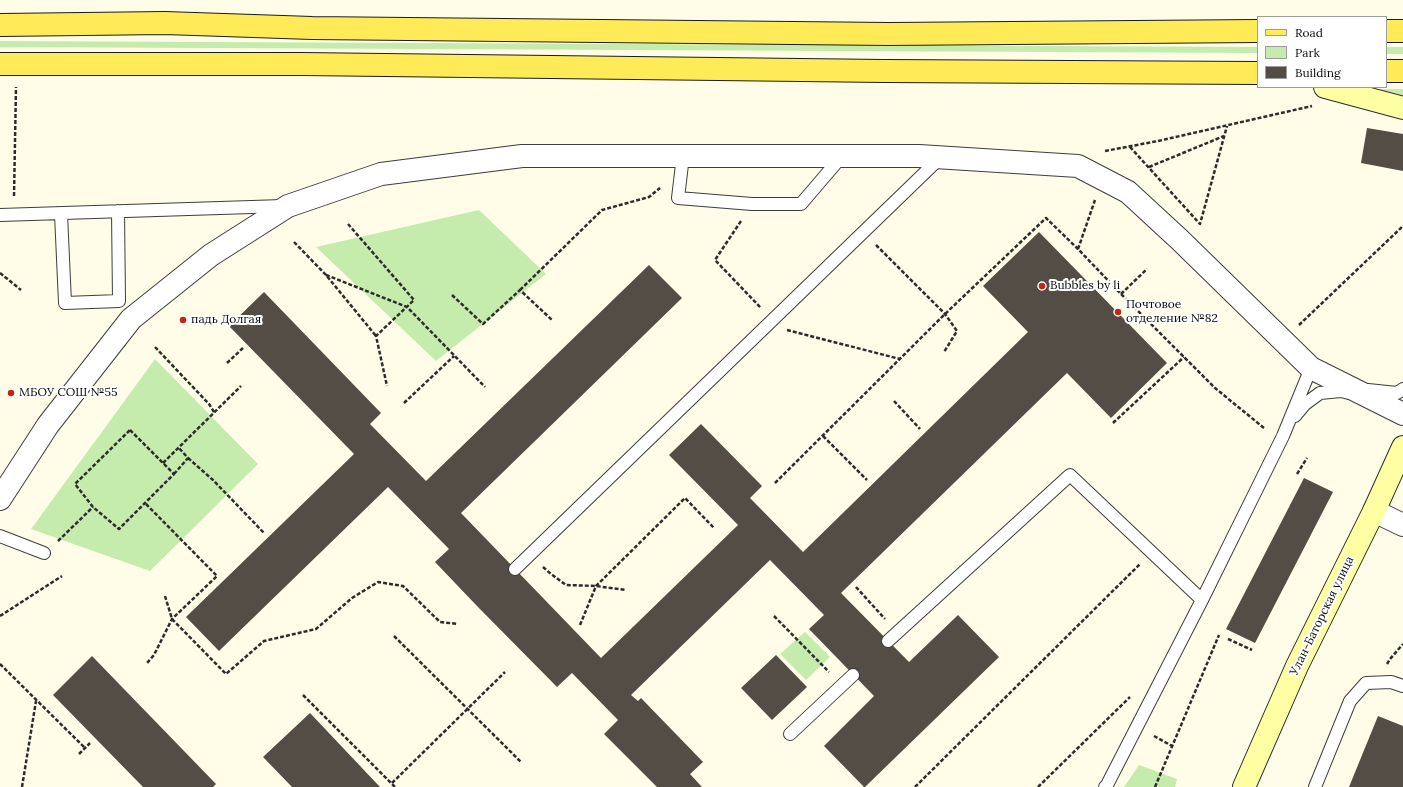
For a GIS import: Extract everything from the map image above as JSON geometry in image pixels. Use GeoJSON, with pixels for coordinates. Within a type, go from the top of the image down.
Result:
{"type":"FeatureCollection","features":[{"type":"Feature","properties":{"kind":"main road"},"geometry":{"type":"LineString","coordinates":[[0,25],[165,23],[312,28],[881,34],[1257,31]]}},
{"type":"Feature","properties":{"kind":"main road"},"geometry":{"type":"LineString","coordinates":[[1387,31],[1403,31]]}},
{"type":"Feature","properties":{"kind":"main road"},"geometry":{"type":"LineString","coordinates":[[0,64],[302,64],[1257,74]]}},
{"type":"Feature","properties":{"kind":"main road"},"geometry":{"type":"LineString","coordinates":[[1387,71],[1403,71]]}},
{"type":"Feature","properties":{"kind":"street"},"geometry":{"type":"LineString","coordinates":[[1330,88],[1403,108]]}},
{"type":"Feature","properties":{"kind":"street"},"geometry":{"type":"LineString","coordinates":[[0,499],[48,425],[131,319],[211,255],[288,206],[381,174],[522,156],[919,156],[1078,166],[1128,192],[1180,240],[1311,368],[1403,414]]}},
{"type":"Feature","properties":{"kind":"street","name":"Улан-Баторская улица"},"geometry":{"type":"LineString","coordinates":[[1244,787],[1297,666],[1374,511],[1403,448]]}},
{"type":"Feature","properties":{"kind":"street"},"geometry":{"type":"LineString","coordinates":[[1374,511],[1403,525]]}},
{"type":"Feature","properties":{"kind":"lane"},"geometry":{"type":"LineString","coordinates":[[683,156],[678,198],[752,204],[801,204],[842,156]]}},
{"type":"Feature","properties":{"kind":"lane"},"geometry":{"type":"LineString","coordinates":[[515,569],[940,158]]}},
{"type":"Feature","properties":{"kind":"lane"},"geometry":{"type":"LineString","coordinates":[[0,215],[288,206]]}},
{"type":"Feature","properties":{"kind":"lane"},"geometry":{"type":"LineString","coordinates":[[61,214],[65,304],[119,301],[118,211]]}},
{"type":"Feature","properties":{"kind":"lane"},"geometry":{"type":"LineString","coordinates":[[1105,787],[1202,600],[1289,423],[1311,368]]}},
{"type":"Feature","properties":{"kind":"lane"},"geometry":{"type":"LineString","coordinates":[[1342,383],[1376,392],[1397,393],[1403,389]]}},
{"type":"Feature","properties":{"kind":"lane"},"geometry":{"type":"LineString","coordinates":[[1289,423],[1305,404],[1320,393],[1341,391],[1373,399]]}},
{"type":"Feature","properties":{"kind":"lane"},"geometry":{"type":"LineString","coordinates":[[888,641],[1070,475],[1202,600]]}},
{"type":"Feature","properties":{"kind":"lane"},"geometry":{"type":"LineString","coordinates":[[0,536],[44,554]]}},
{"type":"Feature","properties":{"kind":"lane"},"geometry":{"type":"LineString","coordinates":[[790,734],[853,675]]}},
{"type":"Feature","properties":{"kind":"lane"},"geometry":{"type":"LineString","coordinates":[[1315,787],[1350,701],[1366,683],[1391,682],[1403,686]]}},
{"type":"Feature","properties":{"kind":"path"},"geometry":{"type":"LineString","coordinates":[[11,87],[17,88],[14,214]]}},
{"type":"Feature","properties":{"kind":"path"},"geometry":{"type":"LineString","coordinates":[[1104,151],[1158,141],[1315,106]]}},
{"type":"Feature","properties":{"kind":"path"},"geometry":{"type":"LineString","coordinates":[[1130,146],[1200,224],[1227,126]]}},
{"type":"Feature","properties":{"kind":"path"},"geometry":{"type":"LineString","coordinates":[[1149,167],[1224,136]]}},
{"type":"Feature","properties":{"kind":"path"},"geometry":{"type":"LineString","coordinates":[[452,295],[483,324],[602,210],[648,197],[665,185]]}},
{"type":"Feature","properties":{"kind":"path"},"geometry":{"type":"LineString","coordinates":[[1078,249],[1095,200]]}},
{"type":"Feature","properties":{"kind":"path"},"geometry":{"type":"LineString","coordinates":[[752,204],[715,260],[773,320],[784,329],[900,359]]}},
{"type":"Feature","properties":{"kind":"path"},"geometry":{"type":"LineString","coordinates":[[775,483],[824,436],[945,314],[1046,218],[1215,388],[1264,428]]}},
{"type":"Feature","properties":{"kind":"path"},"geometry":{"type":"LineString","coordinates":[[348,224],[414,300],[376,336]]}},
{"type":"Feature","properties":{"kind":"path"},"geometry":{"type":"LineString","coordinates":[[1297,326],[1403,226]]}},
{"type":"Feature","properties":{"kind":"path"},"geometry":{"type":"LineString","coordinates":[[294,242],[326,275],[376,336],[387,386]]}},
{"type":"Feature","properties":{"kind":"path"},"geometry":{"type":"LineString","coordinates":[[872,242],[945,314],[957,331],[944,352]]}},
{"type":"Feature","properties":{"kind":"path"},"geometry":{"type":"LineString","coordinates":[[1121,294],[1147,269]]}},
{"type":"Feature","properties":{"kind":"path"},"geometry":{"type":"LineString","coordinates":[[0,273],[21,290]]}},
{"type":"Feature","properties":{"kind":"path"},"geometry":{"type":"LineString","coordinates":[[326,275],[407,307],[485,387]]}},
{"type":"Feature","properties":{"kind":"path"},"geometry":{"type":"LineString","coordinates":[[520,290],[552,320]]}},
{"type":"Feature","properties":{"kind":"path"},"geometry":{"type":"LineString","coordinates":[[155,347],[209,404],[214,412]]}},
{"type":"Feature","properties":{"kind":"path"},"geometry":{"type":"LineString","coordinates":[[227,363],[243,348]]}},
{"type":"Feature","properties":{"kind":"path"},"geometry":{"type":"LineString","coordinates":[[404,403],[454,356]]}},
{"type":"Feature","properties":{"kind":"path"},"geometry":{"type":"LineString","coordinates":[[1113,424],[1184,357]]}},
{"type":"Feature","properties":{"kind":"path"},"geometry":{"type":"LineString","coordinates":[[163,462],[241,386]]}},
{"type":"Feature","properties":{"kind":"path"},"geometry":{"type":"LineString","coordinates":[[894,401],[920,429]]}},
{"type":"Feature","properties":{"kind":"path"},"geometry":{"type":"LineString","coordinates":[[174,474],[130,430],[75,484],[92,507],[119,529],[146,504],[174,474],[188,458]]}},
{"type":"Feature","properties":{"kind":"path"},"geometry":{"type":"LineString","coordinates":[[824,436],[867,480]]}},
{"type":"Feature","properties":{"kind":"path"},"geometry":{"type":"LineString","coordinates":[[178,447],[213,480],[264,533]]}},
{"type":"Feature","properties":{"kind":"path"},"geometry":{"type":"LineString","coordinates":[[1297,474],[1307,458]]}},
{"type":"Feature","properties":{"kind":"path"},"geometry":{"type":"LineString","coordinates":[[580,625],[596,586],[685,498],[714,528]]}},
{"type":"Feature","properties":{"kind":"path"},"geometry":{"type":"LineString","coordinates":[[146,504],[217,576],[172,619],[154,655],[147,662]]}},
{"type":"Feature","properties":{"kind":"path"},"geometry":{"type":"LineString","coordinates":[[56,542],[92,507]]}},
{"type":"Feature","properties":{"kind":"path"},"geometry":{"type":"LineString","coordinates":[[914,787],[1151,553]]}},
{"type":"Feature","properties":{"kind":"path"},"geometry":{"type":"LineString","coordinates":[[551,574],[566,585],[596,586],[626,590]]}},
{"type":"Feature","properties":{"kind":"path"},"geometry":{"type":"LineString","coordinates":[[0,616],[62,576]]}},
{"type":"Feature","properties":{"kind":"path"},"geometry":{"type":"LineString","coordinates":[[165,596],[172,619],[226,674],[264,641],[316,629],[352,598],[378,582],[403,586],[440,622],[458,624]]}},
{"type":"Feature","properties":{"kind":"path"},"geometry":{"type":"LineString","coordinates":[[856,587],[897,632]]}},
{"type":"Feature","properties":{"kind":"path"},"geometry":{"type":"LineString","coordinates":[[774,616],[841,686]]}},
{"type":"Feature","properties":{"kind":"path"},"geometry":{"type":"LineString","coordinates":[[1155,787],[1219,635]]}},
{"type":"Feature","properties":{"kind":"path"},"geometry":{"type":"LineString","coordinates":[[394,636],[521,762]]}},
{"type":"Feature","properties":{"kind":"path"},"geometry":{"type":"LineString","coordinates":[[1228,639],[1252,650]]}},
{"type":"Feature","properties":{"kind":"path"},"geometry":{"type":"LineString","coordinates":[[0,664],[85,748]]}},
{"type":"Feature","properties":{"kind":"path"},"geometry":{"type":"LineString","coordinates":[[392,783],[505,672]]}},
{"type":"Feature","properties":{"kind":"path"},"geometry":{"type":"LineString","coordinates":[[1038,787],[1134,693]]}},
{"type":"Feature","properties":{"kind":"path"},"geometry":{"type":"LineString","coordinates":[[303,695],[395,787]]}},
{"type":"Feature","properties":{"kind":"path"},"geometry":{"type":"LineString","coordinates":[[22,787],[36,700]]}},
{"type":"Feature","properties":{"kind":"path"},"geometry":{"type":"LineString","coordinates":[[1148,732],[1172,746]]}},
{"type":"Feature","properties":{"kind":"path"},"geometry":{"type":"LineString","coordinates":[[79,754],[90,743]]}},
{"type":"Feature","properties":{"kind":"green space"},"geometry":{"type":"Polygon","coordinates":[[[0,41],[1257,47],[1257,53],[0,47],[0,41]]]}},
{"type":"Feature","properties":{"kind":"green space"},"geometry":{"type":"Polygon","coordinates":[[[1387,47],[1403,47],[1403,54],[1387,54],[1387,47]]]}},
{"type":"Feature","properties":{"kind":"green space"},"geometry":{"type":"Polygon","coordinates":[[[1370,89],[1403,89],[1403,102],[1370,89]]]}},
{"type":"Feature","properties":{"kind":"green space"},"geometry":{"type":"Polygon","coordinates":[[[479,210],[546,274],[436,361],[316,247],[479,210]]]}},
{"type":"Feature","properties":{"kind":"green space"},"geometry":{"type":"Polygon","coordinates":[[[155,359],[258,464],[150,571],[31,529],[155,359]]]}},
{"type":"Feature","properties":{"kind":"green space"},"geometry":{"type":"Polygon","coordinates":[[[805,632],[830,657],[806,680],[780,654],[805,632]]]}},
{"type":"Feature","properties":{"kind":"green space"},"geometry":{"type":"Polygon","coordinates":[[[1139,765],[1177,779],[1175,787],[1124,787],[1139,765]]]}},
{"type":"Feature","properties":{"kind":"building"},"geometry":{"type":"Polygon","coordinates":[[[1367,128],[1403,134],[1403,171],[1361,163],[1367,128]]]}},
{"type":"Feature","properties":{"kind":"building"},"geometry":{"type":"Polygon","coordinates":[[[1039,232],[1167,363],[1111,418],[1067,373],[841,593],[909,662],[958,615],[999,657],[865,787],[824,746],[874,696],[809,629],[824,615],[770,560],[631,695],[638,701],[641,698],[703,762],[690,774],[702,787],[657,787],[604,734],[618,720],[572,673],[557,687],[477,606],[435,562],[449,549],[388,487],[219,651],[186,617],[354,454],[229,326],[264,292],[381,413],[370,424],[426,481],[649,265],[682,298],[461,513],[601,658],[738,525],[669,455],[701,424],[762,486],[750,498],[803,552],[1028,332],[983,286],[1039,232]]]}},
{"type":"Feature","properties":{"kind":"building"},"geometry":{"type":"Polygon","coordinates":[[[1304,478],[1333,492],[1255,643],[1226,629],[1304,478]]]}},
{"type":"Feature","properties":{"kind":"building"},"geometry":{"type":"Polygon","coordinates":[[[776,655],[807,687],[772,720],[741,688],[776,655]]]}},
{"type":"Feature","properties":{"kind":"building"},"geometry":{"type":"Polygon","coordinates":[[[92,656],[216,784],[213,787],[143,787],[53,695],[92,656]]]}},
{"type":"Feature","properties":{"kind":"building"},"geometry":{"type":"Polygon","coordinates":[[[310,713],[380,787],[292,787],[263,757],[310,713]]]}},
{"type":"Feature","properties":{"kind":"building"},"geometry":{"type":"Polygon","coordinates":[[[1378,716],[1403,726],[1403,787],[1349,787],[1378,716]]]}},
{"type":"Feature","properties":{"kind":"place","name":"Bubbles by li"},"geometry":{"type":"Point","coordinates":[1042,286]}},
{"type":"Feature","properties":{"kind":"place","name":"Почтовое отделение №82"},"geometry":{"type":"Point","coordinates":[1118,312]}},
{"type":"Feature","properties":{"kind":"place","name":"падь Долгая"},"geometry":{"type":"Point","coordinates":[183,320]}},
{"type":"Feature","properties":{"kind":"place","name":"МБОУ СОШ №55"},"geometry":{"type":"Point","coordinates":[11,393]}}]}
